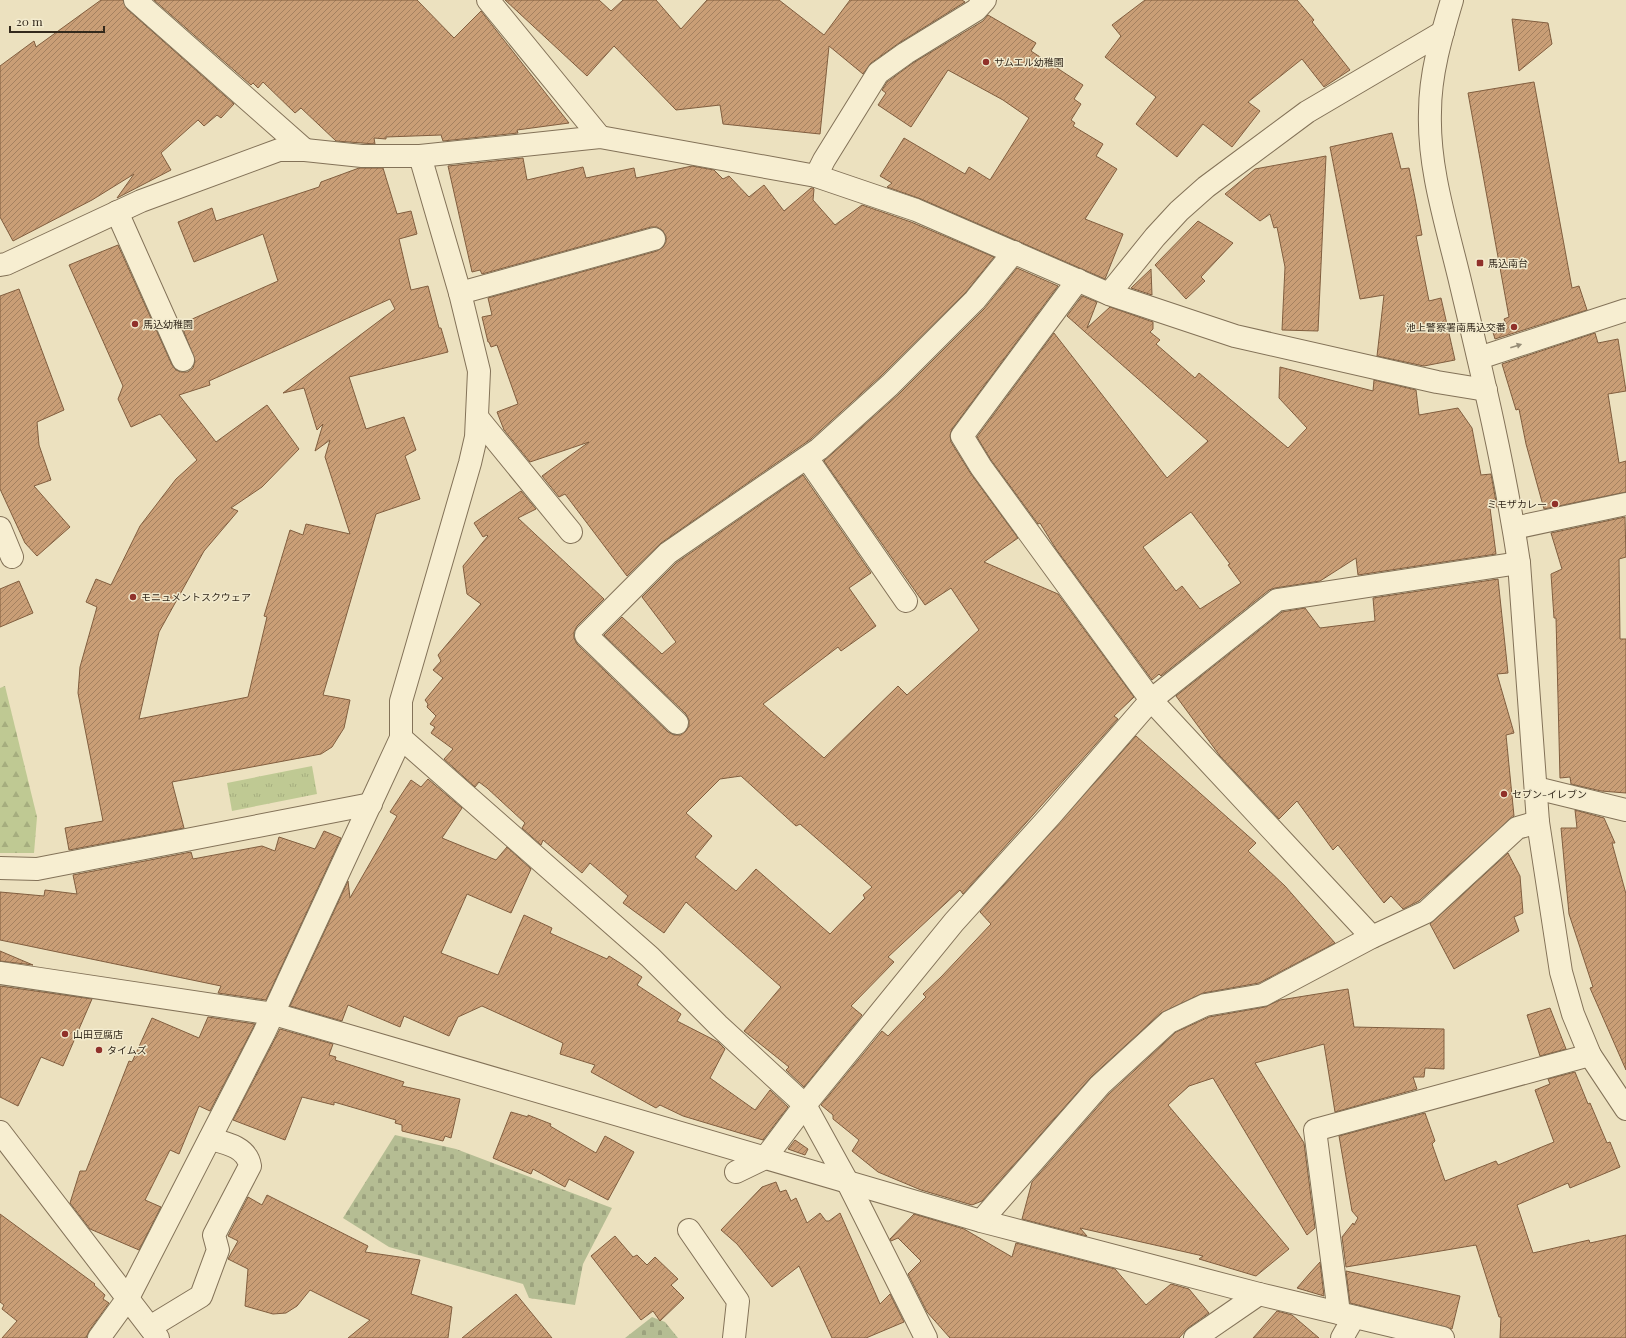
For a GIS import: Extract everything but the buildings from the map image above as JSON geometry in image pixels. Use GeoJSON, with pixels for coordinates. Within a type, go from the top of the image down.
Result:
{"type":"FeatureCollection","features":[{"type":"Feature","properties":{"kind":"street"},"geometry":{"type":"LineString","coordinates":[[135,0],[305,150]]}},
{"type":"Feature","properties":{"kind":"street"},"geometry":{"type":"LineString","coordinates":[[488,0],[600,137]]}},
{"type":"Feature","properties":{"kind":"street"},"geometry":{"type":"LineString","coordinates":[[816,176],[824,160],[878,74],[906,53],[976,10],[985,0]]}},
{"type":"Feature","properties":{"kind":"street"},"geometry":{"type":"LineString","coordinates":[[1452,0],[1443,32],[1431,92],[1430,134],[1440,195],[1486,390],[1506,482],[1514,528],[1519,563],[1538,822],[1561,972],[1571,1007],[1590,1055],[1626,1109]]}},
{"type":"Feature","properties":{"kind":"street"},"geometry":{"type":"LineString","coordinates":[[1109,294],[1155,237],[1179,211],[1206,187],[1307,112],[1443,32]]}},
{"type":"Feature","properties":{"kind":"street"},"geometry":{"type":"LineString","coordinates":[[0,265],[6,264],[141,201],[279,150],[305,150],[362,156],[420,156],[600,137],[816,176],[916,210],[1109,294],[1235,336],[1422,379],[1486,390]]}},
{"type":"Feature","properties":{"kind":"street"},"geometry":{"type":"LineString","coordinates":[[99,1338],[128,1298],[274,1014],[401,738],[401,701],[470,463],[476,437],[477,416],[478,371],[460,294],[420,156]]}},
{"type":"Feature","properties":{"kind":"street"},"geometry":{"type":"LineString","coordinates":[[117,212],[183,360]]}},
{"type":"Feature","properties":{"kind":"street"},"geometry":{"type":"LineString","coordinates":[[460,294],[654,239]]}},
{"type":"Feature","properties":{"kind":"street"},"geometry":{"type":"LineString","coordinates":[[677,723],[586,635],[668,554],[807,458],[890,385],[976,300],[1014,252]]}},
{"type":"Feature","properties":{"kind":"street"},"geometry":{"type":"LineString","coordinates":[[1078,280],[962,436],[981,467],[1151,700],[1372,937]]}},
{"type":"Feature","properties":{"kind":"street"},"geometry":{"type":"LineString","coordinates":[[1478,358],[1626,310]]}},
{"type":"Feature","properties":{"kind":"street"},"geometry":{"type":"LineString","coordinates":[[477,416],[571,532]]}},
{"type":"Feature","properties":{"kind":"street"},"geometry":{"type":"LineString","coordinates":[[807,458],[906,601]]}},
{"type":"Feature","properties":{"kind":"street"},"geometry":{"type":"LineString","coordinates":[[1514,528],[1626,504]]}},
{"type":"Feature","properties":{"kind":"street"},"geometry":{"type":"LineString","coordinates":[[0,528],[12,557]]}},
{"type":"Feature","properties":{"kind":"street"},"geometry":{"type":"LineString","coordinates":[[736,1172],[766,1158],[805,1105],[954,922],[1151,700],[1277,600],[1519,563]]}},
{"type":"Feature","properties":{"kind":"street"},"geometry":{"type":"LineString","coordinates":[[401,738],[650,957],[718,1025],[805,1105],[848,1183],[926,1338]]}},
{"type":"Feature","properties":{"kind":"street"},"geometry":{"type":"LineString","coordinates":[[1536,788],[1626,810]]}},
{"type":"Feature","properties":{"kind":"street"},"geometry":{"type":"LineString","coordinates":[[0,868],[37,869],[371,804]]}},
{"type":"Feature","properties":{"kind":"street"},"geometry":{"type":"LineString","coordinates":[[981,1221],[1100,1086],[1169,1022],[1205,1005],[1263,995],[1372,937],[1426,912],[1517,828],[1538,822]]}},
{"type":"Feature","properties":{"kind":"street"},"geometry":{"type":"LineString","coordinates":[[0,973],[274,1014],[981,1221],[1259,1294],[1443,1338]]}},
{"type":"Feature","properties":{"kind":"street"},"geometry":{"type":"LineString","coordinates":[[1342,1338],[1347,1315],[1315,1130],[1590,1055]]}},
{"type":"Feature","properties":{"kind":"street"},"geometry":{"type":"LineString","coordinates":[[0,1132],[154,1332],[201,1296],[218,1250],[214,1235],[250,1166],[249,1158],[244,1152],[210,1139]]}},
{"type":"Feature","properties":{"kind":"street"},"geometry":{"type":"LineString","coordinates":[[689,1230],[738,1301],[734,1338]]}},
{"type":"Feature","properties":{"kind":"street"},"geometry":{"type":"LineString","coordinates":[[1195,1338],[1259,1294]]}},
{"type":"Feature","properties":{"kind":"green space"},"geometry":{"type":"Polygon","coordinates":[[[5,686],[37,817],[34,853],[0,853],[0,688],[5,686]]]}},
{"type":"Feature","properties":{"kind":"green space"},"geometry":{"type":"Polygon","coordinates":[[[312,766],[317,794],[232,811],[227,783],[312,766]]]}},
{"type":"Feature","properties":{"kind":"green space"},"geometry":{"type":"Polygon","coordinates":[[[395,1135],[456,1149],[612,1208],[583,1264],[575,1305],[529,1298],[523,1284],[389,1247],[343,1218],[395,1135]]]}},
{"type":"Feature","properties":{"kind":"green space"},"geometry":{"type":"Polygon","coordinates":[[[652,1317],[665,1322],[678,1338],[625,1338],[652,1317]]]}},
{"type":"Feature","properties":{"kind":"place","name":"サムエル幼稚園"},"geometry":{"type":"Point","coordinates":[986,62]}},
{"type":"Feature","properties":{"kind":"place","name":"馬込南台"},"geometry":{"type":"Point","coordinates":[1480,263]}},
{"type":"Feature","properties":{"kind":"place","name":"馬込幼稚園"},"geometry":{"type":"Point","coordinates":[135,324]}},
{"type":"Feature","properties":{"kind":"place","name":"池上警察署南馬込交番"},"geometry":{"type":"Point","coordinates":[1514,327]}},
{"type":"Feature","properties":{"kind":"place","name":"ミモザカレー"},"geometry":{"type":"Point","coordinates":[1555,504]}},
{"type":"Feature","properties":{"kind":"place","name":"モニュメントスクウェア"},"geometry":{"type":"Point","coordinates":[133,597]}},
{"type":"Feature","properties":{"kind":"place","name":"セブン-イレブン"},"geometry":{"type":"Point","coordinates":[1504,794]}},
{"type":"Feature","properties":{"kind":"place","name":"山田豆腐店"},"geometry":{"type":"Point","coordinates":[65,1034]}},
{"type":"Feature","properties":{"kind":"place","name":"タイムズ"},"geometry":{"type":"Point","coordinates":[99,1050]}}]}
